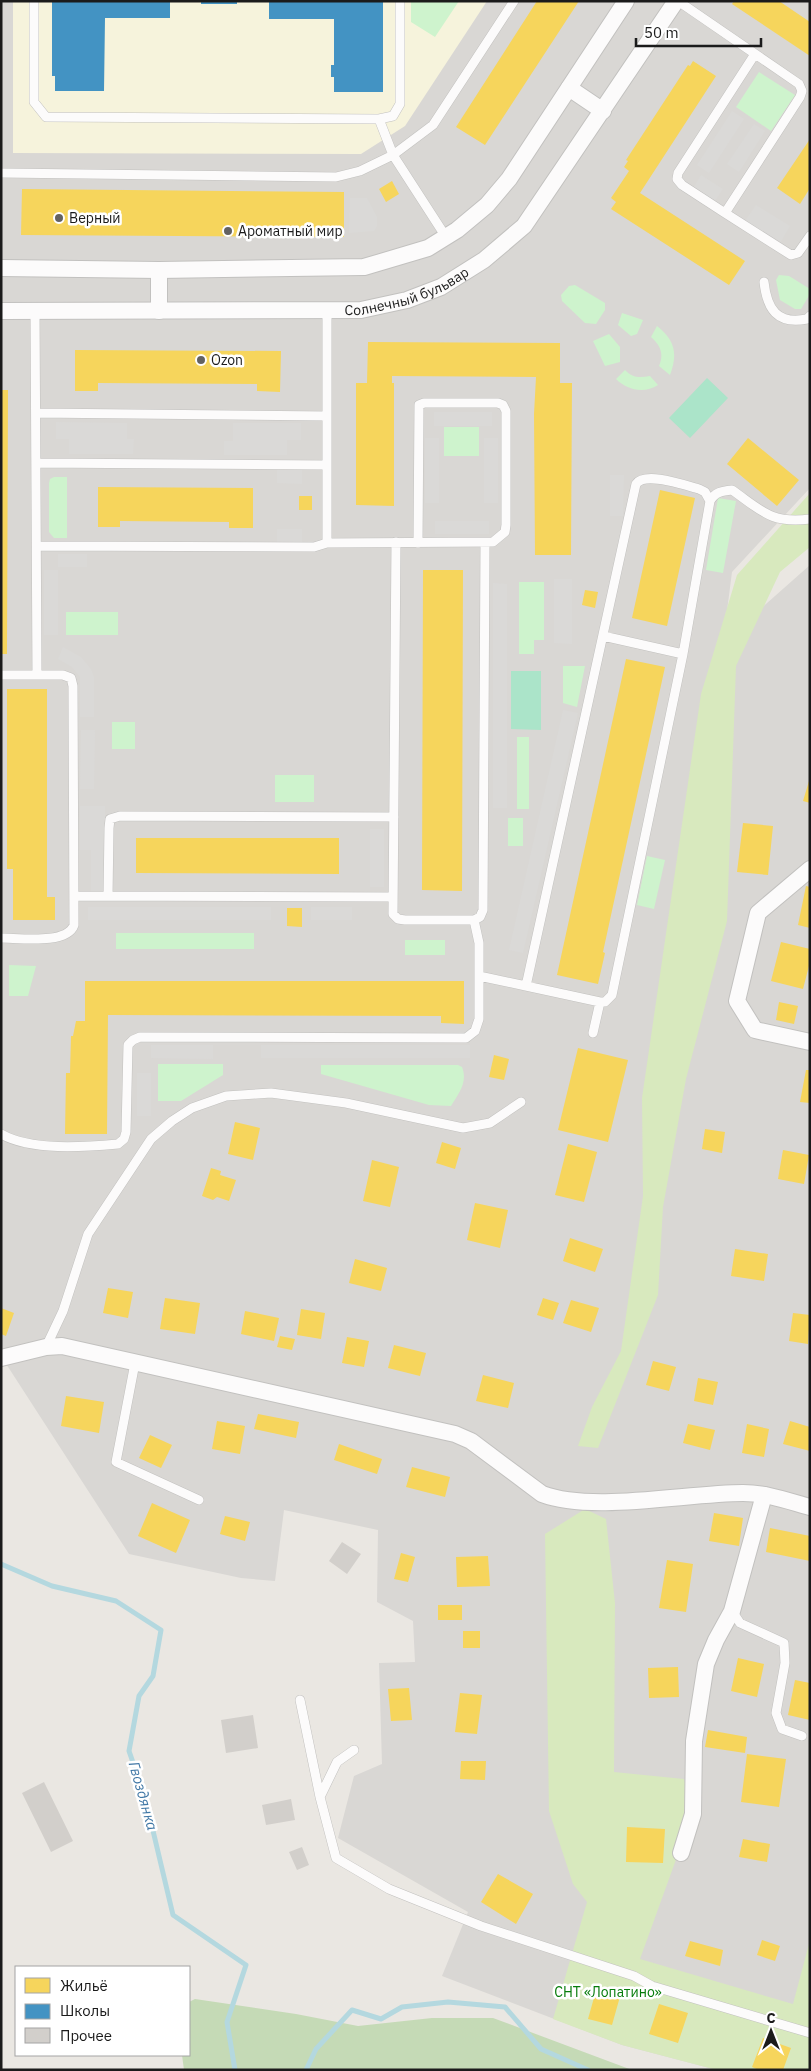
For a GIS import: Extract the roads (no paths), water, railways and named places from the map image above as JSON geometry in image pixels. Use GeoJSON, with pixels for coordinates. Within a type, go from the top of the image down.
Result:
{"type":"FeatureCollection","features":[{"type":"Feature","properties":{"kind":"street"},"geometry":{"type":"LineString","coordinates":[[1,268],[159,270],[364,266],[428,248],[446,237],[486,205],[509,179],[626,1]]}},
{"type":"Feature","properties":{"kind":"street","name":"Солнечный бульвар"},"geometry":{"type":"LineString","coordinates":[[1,310],[361,310],[407,300],[441,287],[484,260],[524,226],[677,1]]}},
{"type":"Feature","properties":{"kind":"street"},"geometry":{"type":"LineString","coordinates":[[569,88],[602,110]]}},
{"type":"Feature","properties":{"kind":"street"},"geometry":{"type":"LineString","coordinates":[[158,311],[159,270]]}},
{"type":"Feature","properties":{"kind":"street"},"geometry":{"type":"LineString","coordinates":[[810,869],[758,913],[737,1001],[755,1030],[810,1042]]}},
{"type":"Feature","properties":{"kind":"street"},"geometry":{"type":"LineString","coordinates":[[1,1358],[62,1346],[455,1434],[471,1440],[535,1489],[554,1499],[589,1502],[743,1493],[764,1495],[810,1507]]}},
{"type":"Feature","properties":{"kind":"street"},"geometry":{"type":"LineString","coordinates":[[681,1853],[693,1814],[694,1741],[706,1664],[716,1640],[732,1611],[764,1495]]}},
{"type":"Feature","properties":{"kind":"lane"},"geometry":{"type":"LineString","coordinates":[[34,1],[34,102],[46,118],[379,119],[393,116],[400,104],[400,1]]}},
{"type":"Feature","properties":{"kind":"lane"},"geometry":{"type":"LineString","coordinates":[[1,174],[336,177],[350,175],[393,155],[433,125],[514,1]]}},
{"type":"Feature","properties":{"kind":"lane"},"geometry":{"type":"LineString","coordinates":[[677,1],[799,84],[802,91],[800,97],[725,213]]}},
{"type":"Feature","properties":{"kind":"lane"},"geometry":{"type":"LineString","coordinates":[[755,54],[678,173],[678,179],[682,184],[725,213],[791,255],[798,253],[810,236]]}},
{"type":"Feature","properties":{"kind":"lane"},"geometry":{"type":"LineString","coordinates":[[379,119],[393,155],[446,237]]}},
{"type":"Feature","properties":{"kind":"lane"},"geometry":{"type":"LineString","coordinates":[[764,282],[766,300],[771,310],[781,317],[795,322],[808,319],[810,316]]}},
{"type":"Feature","properties":{"kind":"lane"},"geometry":{"type":"LineString","coordinates":[[35,311],[37,675]]}},
{"type":"Feature","properties":{"kind":"lane"},"geometry":{"type":"LineString","coordinates":[[326,311],[327,543]]}},
{"type":"Feature","properties":{"kind":"lane"},"geometry":{"type":"LineString","coordinates":[[36,546],[314,547],[327,543],[418,542],[485,544],[493,542],[505,532],[506,525],[506,411],[503,405],[498,403],[424,403],[419,405],[418,542]]}},
{"type":"Feature","properties":{"kind":"lane"},"geometry":{"type":"LineString","coordinates":[[36,413],[327,416]]}},
{"type":"Feature","properties":{"kind":"lane"},"geometry":{"type":"LineString","coordinates":[[36,463],[327,465]]}},
{"type":"Feature","properties":{"kind":"lane"},"geometry":{"type":"LineString","coordinates":[[526,986],[636,484],[639,480],[648,477],[699,489],[705,492],[710,502]]}},
{"type":"Feature","properties":{"kind":"lane"},"geometry":{"type":"LineString","coordinates":[[479,976],[600,1002],[606,1002],[612,995],[683,654],[710,502],[713,496],[720,492],[732,490],[772,518],[791,521],[810,518]]}},
{"type":"Feature","properties":{"kind":"lane"},"geometry":{"type":"LineString","coordinates":[[396,542],[393,914],[398,918],[474,920],[480,917],[483,910],[485,544]]}},
{"type":"Feature","properties":{"kind":"lane"},"geometry":{"type":"LineString","coordinates":[[602,636],[683,654]]}},
{"type":"Feature","properties":{"kind":"lane"},"geometry":{"type":"LineString","coordinates":[[1,675],[63,675],[71,678],[73,686],[74,896],[74,925],[70,932],[55,938],[1,938]]}},
{"type":"Feature","properties":{"kind":"lane"},"geometry":{"type":"LineString","coordinates":[[108,896],[108,828],[110,819],[120,816],[394,817]]}},
{"type":"Feature","properties":{"kind":"lane"},"geometry":{"type":"LineString","coordinates":[[74,896],[393,897]]}},
{"type":"Feature","properties":{"kind":"lane"},"geometry":{"type":"LineString","coordinates":[[1,1134],[18,1142],[34,1145],[118,1144],[124,1139],[126,1132],[128,1045],[140,1037],[466,1038],[475,1031],[479,1018],[480,943],[474,920]]}},
{"type":"Feature","properties":{"kind":"lane"},"geometry":{"type":"LineString","coordinates":[[593,1033],[600,1002]]}},
{"type":"Feature","properties":{"kind":"lane"},"geometry":{"type":"LineString","coordinates":[[46,1348],[63,1311],[88,1234],[151,1139],[172,1121],[192,1108],[226,1096],[271,1092],[346,1103],[463,1128],[490,1123],[521,1102]]}},
{"type":"Feature","properties":{"kind":"lane"},"geometry":{"type":"LineString","coordinates":[[135,1363],[116,1462],[199,1500]]}},
{"type":"Feature","properties":{"kind":"lane"},"geometry":{"type":"LineString","coordinates":[[732,1611],[740,1623],[784,1643],[785,1663],[776,1713],[782,1729],[802,1736]]}},
{"type":"Feature","properties":{"kind":"lane"},"geometry":{"type":"LineString","coordinates":[[300,1700],[320,1797],[336,1858],[389,1889],[481,1926],[634,1976],[652,1986],[810,2033]]}},
{"type":"Feature","properties":{"kind":"lane"},"geometry":{"type":"LineString","coordinates":[[320,1797],[337,1762],[354,1750]]}},
{"type":"Feature","properties":{"kind":"waterway","name":"Гвоздянка"},"geometry":{"type":"LineString","coordinates":[[1,1564],[52,1586],[116,1601],[161,1630],[153,1676],[139,1696],[129,1751],[145,1797],[173,1915],[246,1965],[227,2022],[235,2070]]}},
{"type":"Feature","properties":{"kind":"waterway","name":"Гвоздянка"},"geometry":{"type":"LineString","coordinates":[[306,2070],[316,2049],[352,2010],[381,2019],[402,2007],[448,2002],[505,2007],[541,2049],[588,2070]]}},
{"type":"Feature","properties":{"kind":"place","name":"Верный"},"geometry":{"type":"Point","coordinates":[59,218]}},
{"type":"Feature","properties":{"kind":"place","name":"Ароматный мир"},"geometry":{"type":"Point","coordinates":[228,231]}},
{"type":"Feature","properties":{"kind":"place","name":"Ozon"},"geometry":{"type":"Point","coordinates":[201,360]}},
{"type":"Feature","properties":{"kind":"park label","name":"СНТ «Лопатино»"},"geometry":{"type":"Point","coordinates":[608,1992]}}]}
